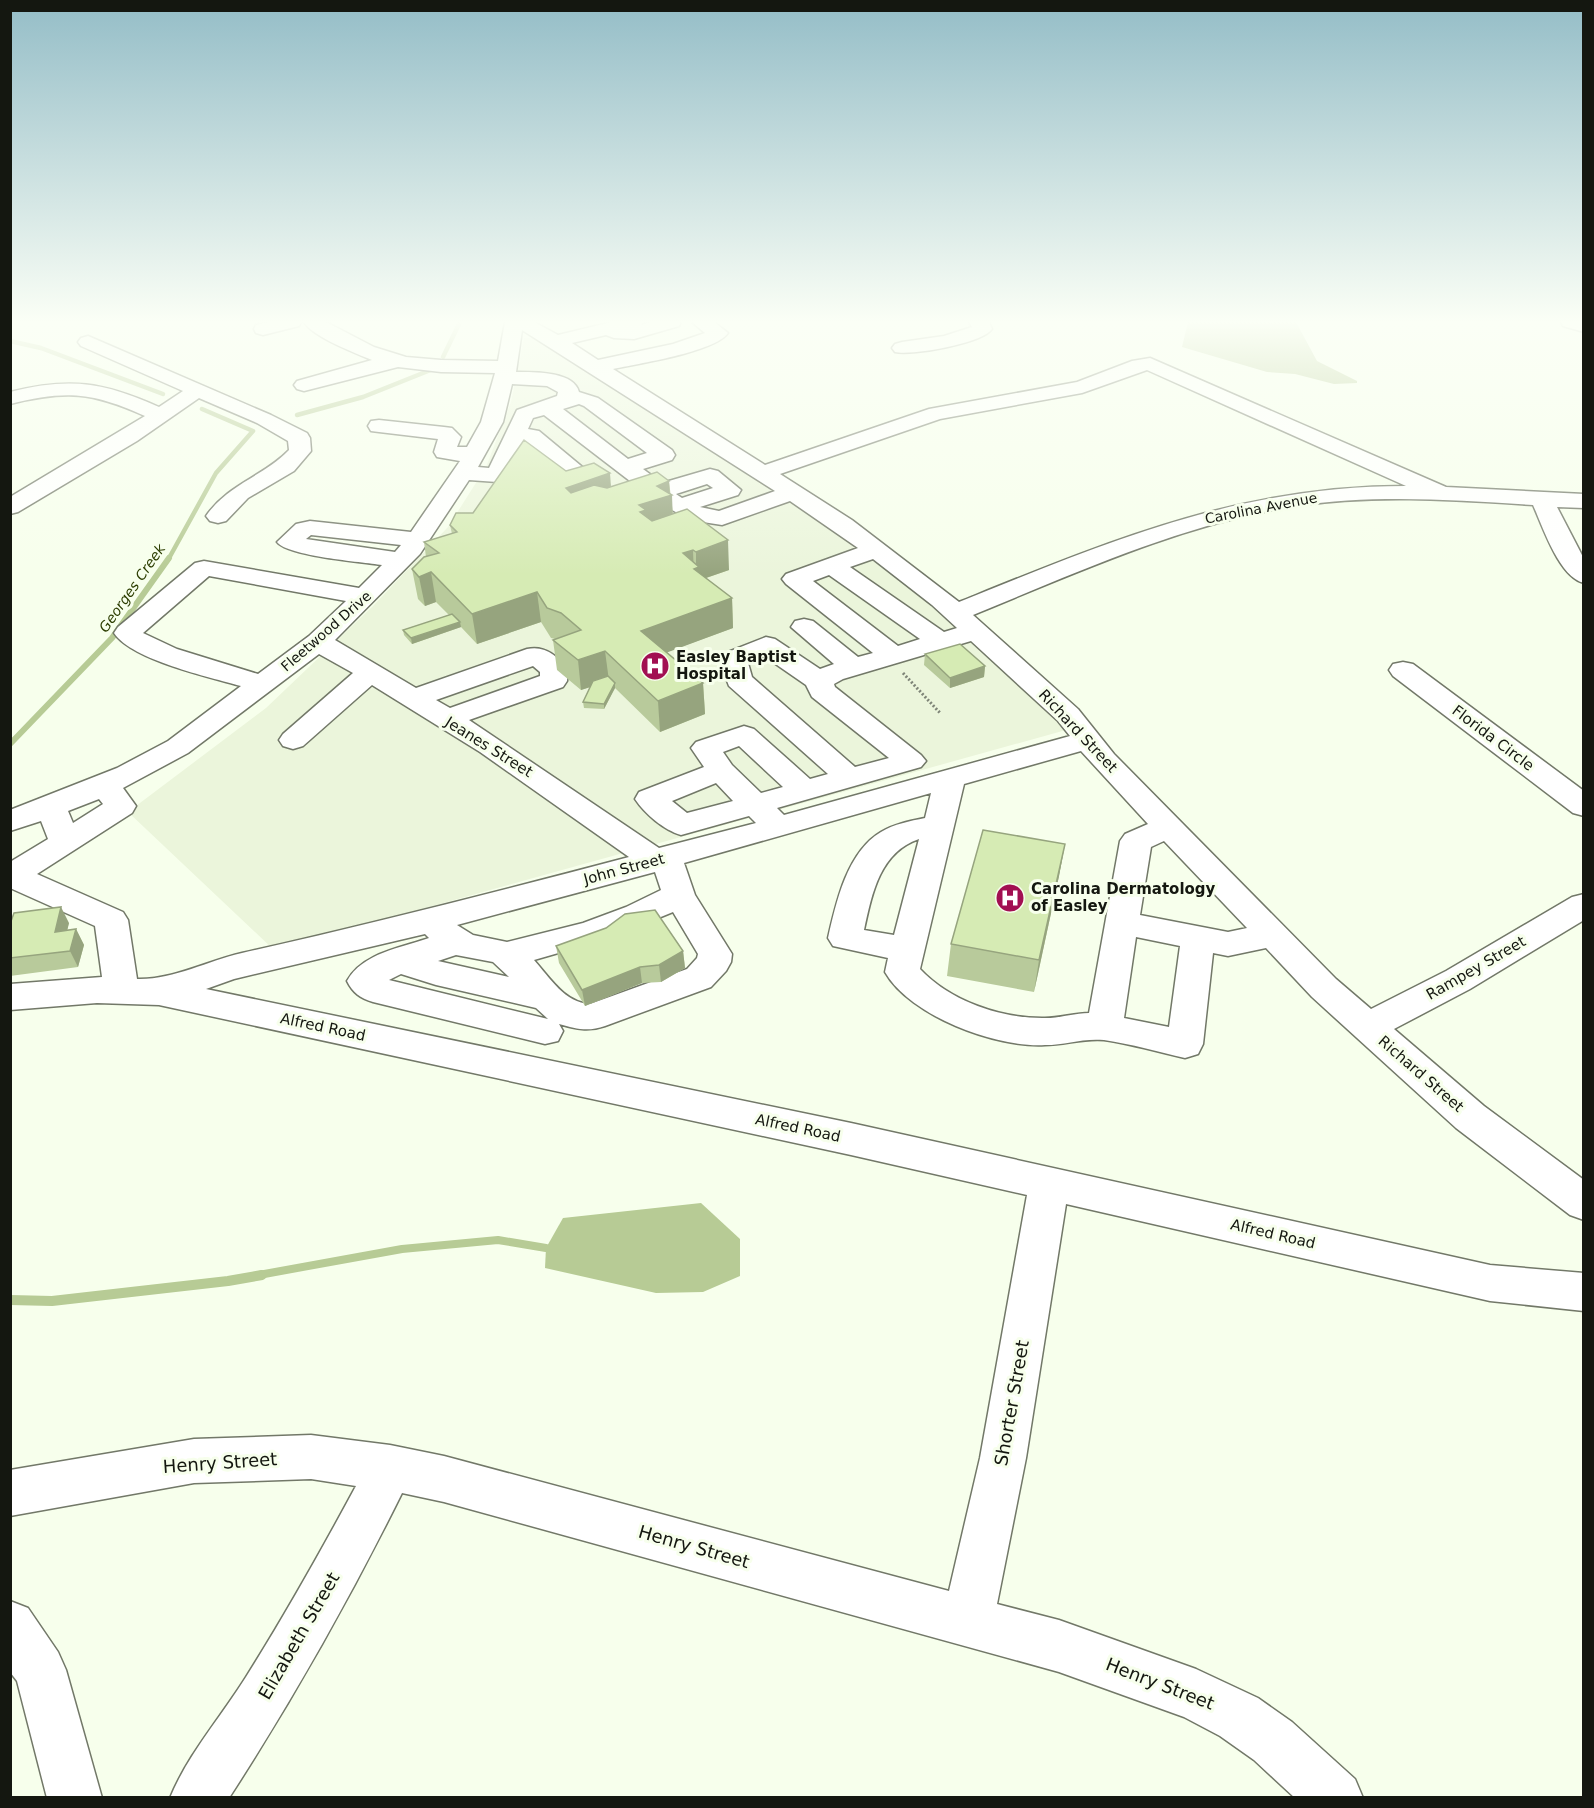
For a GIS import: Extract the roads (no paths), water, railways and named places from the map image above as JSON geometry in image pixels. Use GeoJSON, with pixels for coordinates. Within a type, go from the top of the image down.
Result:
{"type":"FeatureCollection","features":[{"type":"Feature","properties":{"kind":"street"},"geometry":{"type":"LineString","coordinates":[[141,406],[160,415]]}},
{"type":"Feature","properties":{"kind":"street"},"geometry":{"type":"LineString","coordinates":[[10,507],[173,406]]}},
{"type":"Feature","properties":{"kind":"street"},"geometry":{"type":"LineString","coordinates":[[218,516],[240,493],[286,466],[300,451],[299,438],[235,406]]}},
{"type":"Feature","properties":{"kind":"street","name":"Fleetwood Drive"},"geometry":{"type":"LineString","coordinates":[[10,821],[104,785],[178,747],[318,642],[365,597],[418,540],[469,464],[492,422],[496,406]]}},
{"type":"Feature","properties":{"kind":"street"},"geometry":{"type":"LineString","coordinates":[[497,475],[524,414],[547,406]]}},
{"type":"Feature","properties":{"kind":"street"},"geometry":{"type":"LineString","coordinates":[[561,406],[632,471],[695,516],[710,519],[722,518],[793,492]]}},
{"type":"Feature","properties":{"kind":"street"},"geometry":{"type":"LineString","coordinates":[[597,406],[664,455],[632,471]]}},
{"type":"Feature","properties":{"kind":"street","name":"Richard Street"},"geometry":{"type":"LineString","coordinates":[[651,406],[714,452],[763,473],[877,549],[966,622],[1068,715],[1104,760],[1324,988],[1470,1117],[1584,1203]]}},
{"type":"Feature","properties":{"kind":"street"},"geometry":{"type":"LineString","coordinates":[[763,473],[936,413],[973,406]]}},
{"type":"Feature","properties":{"kind":"street"},"geometry":{"type":"LineString","coordinates":[[1246,406],[1444,494]]}},
{"type":"Feature","properties":{"kind":"street"},"geometry":{"type":"LineString","coordinates":[[379,426],[444,433],[450,437],[445,452],[497,475],[584,480],[531,436],[515,434]]}},
{"type":"Feature","properties":{"kind":"street"},"geometry":{"type":"LineString","coordinates":[[632,471],[681,462]]}},
{"type":"Feature","properties":{"kind":"street"},"geometry":{"type":"LineString","coordinates":[[660,491],[710,476],[730,490],[681,506]]}},
{"type":"Feature","properties":{"kind":"street","name":"Carolina Avenue"},"geometry":{"type":"LineString","coordinates":[[819,681],[833,673],[940,642],[966,622],[1140,538],[1202,519],[1298,499],[1349,494],[1444,494],[1584,501]]}},
{"type":"Feature","properties":{"kind":"street"},"geometry":{"type":"LineString","coordinates":[[1542,500],[1568,556],[1584,576]]}},
{"type":"Feature","properties":{"kind":"street"},"geometry":{"type":"LineString","coordinates":[[401,560],[306,547],[289,542],[304,529],[310,528],[418,540]]}},
{"type":"Feature","properties":{"kind":"street"},"geometry":{"type":"LineString","coordinates":[[877,549],[795,579],[891,656]]}},
{"type":"Feature","properties":{"kind":"street"},"geometry":{"type":"LineString","coordinates":[[832,566],[940,642]]}},
{"type":"Feature","properties":{"kind":"street"},"geometry":{"type":"LineString","coordinates":[[263,684],[161,653],[130,639],[127,633],[204,568],[365,597]]}},
{"type":"Feature","properties":{"kind":"street"},"geometry":{"type":"LineString","coordinates":[[804,627],[854,667]]}},
{"type":"Feature","properties":{"kind":"street","name":"Jeanes Street"},"geometry":{"type":"LineString","coordinates":[[318,642],[377,675],[661,859]]}},
{"type":"Feature","properties":{"kind":"street"},"geometry":{"type":"LineString","coordinates":[[721,771],[650,799],[681,825],[805,791],[910,761],[822,691],[819,681],[766,645],[733,660],[739,680],[850,778]]}},
{"type":"Feature","properties":{"kind":"street"},"geometry":{"type":"LineString","coordinates":[[411,699],[537,655],[554,670],[553,681],[446,719]]}},
{"type":"Feature","properties":{"kind":"street","name":"Florida Circle"},"geometry":{"type":"LineString","coordinates":[[1403,670],[1584,806]]}},
{"type":"Feature","properties":{"kind":"street"},"geometry":{"type":"LineString","coordinates":[[293,740],[350,692],[358,680],[377,675]]}},
{"type":"Feature","properties":{"kind":"street"},"geometry":{"type":"LineString","coordinates":[[778,827],[721,771],[706,748],[744,735],[805,791]]}},
{"type":"Feature","properties":{"kind":"street","name":"John Street"},"geometry":{"type":"LineString","coordinates":[[159,992],[230,968],[376,935],[443,931],[661,859],[1088,740]]}},
{"type":"Feature","properties":{"kind":"street"},"geometry":{"type":"LineString","coordinates":[[950,779],[902,972],[912,985],[974,1017],[1004,1027],[1044,1032],[1104,1027],[1185,1044],[1198,938]]}},
{"type":"Feature","properties":{"kind":"street"},"geometry":{"type":"LineString","coordinates":[[11,877],[121,806],[104,785]]}},
{"type":"Feature","properties":{"kind":"street"},"geometry":{"type":"LineString","coordinates":[[51,807],[65,842]]}},
{"type":"Feature","properties":{"kind":"street"},"geometry":{"type":"LineString","coordinates":[[908,950],[845,938],[850,916],[873,854],[889,841],[909,831],[939,825]]}},
{"type":"Feature","properties":{"kind":"street"},"geometry":{"type":"LineString","coordinates":[[1104,1027],[1136,841],[1169,826]]}},
{"type":"Feature","properties":{"kind":"street"},"geometry":{"type":"LineString","coordinates":[[661,859],[679,895],[715,954],[714,962],[708,970],[699,978],[684,985],[592,1017],[579,1018],[373,989],[364,981],[367,975],[377,968],[438,950],[443,931],[483,950],[507,954],[608,927],[658,907],[679,895]]}},
{"type":"Feature","properties":{"kind":"street"},"geometry":{"type":"LineString","coordinates":[[11,877],[111,920],[121,991]]}},
{"type":"Feature","properties":{"kind":"street","name":"Rampey Street"},"geometry":{"type":"LineString","coordinates":[[1367,1027],[1458,980],[1584,905]]}},
{"type":"Feature","properties":{"kind":"street"},"geometry":{"type":"LineString","coordinates":[[1122,923],[1228,944],[1273,935]]}},
{"type":"Feature","properties":{"kind":"street"},"geometry":{"type":"LineString","coordinates":[[507,954],[553,1015]]}},
{"type":"Feature","properties":{"kind":"street","name":"Alfred Road"},"geometry":{"type":"LineString","coordinates":[[10,997],[97,990],[159,992],[1049,1184],[1490,1284],[1584,1292]]}},
{"type":"Feature","properties":{"kind":"street"},"geometry":{"type":"LineString","coordinates":[[512,1067],[553,1015]]}},
{"type":"Feature","properties":{"kind":"street","name":"Shorter Street"},"geometry":{"type":"LineString","coordinates":[[968,1620],[1003,1458],[1049,1184]]}},
{"type":"Feature","properties":{"kind":"street","name":"Henry Street"},"geometry":{"type":"LineString","coordinates":[[10,1493],[194,1461],[311,1457],[390,1468],[455,1482],[1059,1646],[1196,1695],[1239,1717],[1273,1741],[1336,1797]]}},
{"type":"Feature","properties":{"kind":"street","name":"Elizabeth Street"},"geometry":{"type":"LineString","coordinates":[[197,1797],[270,1687],[339,1568],[390,1468]]}},
{"type":"Feature","properties":{"kind":"street"},"geometry":{"type":"LineString","coordinates":[[10,1626],[40,1670],[75,1797]]}},
{"type":"Feature","properties":{"kind":"waterway","name":"Georges Creek"},"geometry":{"type":"LineString","coordinates":[[297,415],[329,406]]}},
{"type":"Feature","properties":{"kind":"waterway","name":"Georges Creek"},"geometry":{"type":"LineString","coordinates":[[168,560],[216,473],[253,431],[202,409]]}},
{"type":"Feature","properties":{"kind":"waterway","name":"Georges Creek"},"geometry":{"type":"LineString","coordinates":[[10,744],[112,638],[169,558]]}},
{"type":"Feature","properties":{"kind":"waterway"},"geometry":{"type":"LineString","coordinates":[[253,1276],[402,1249],[498,1240],[546,1248]]}},
{"type":"Feature","properties":{"kind":"waterway"},"geometry":{"type":"LineString","coordinates":[[10,1300],[52,1301],[262,1275]]}},
{"type":"Feature","properties":{"kind":"place","name":"Easley Baptist Hospital"},"geometry":{"type":"Point","coordinates":[655,666]}},
{"type":"Feature","properties":{"kind":"place","name":"Carolina Dermatology of Easley"},"geometry":{"type":"Point","coordinates":[1010,898]}}]}
